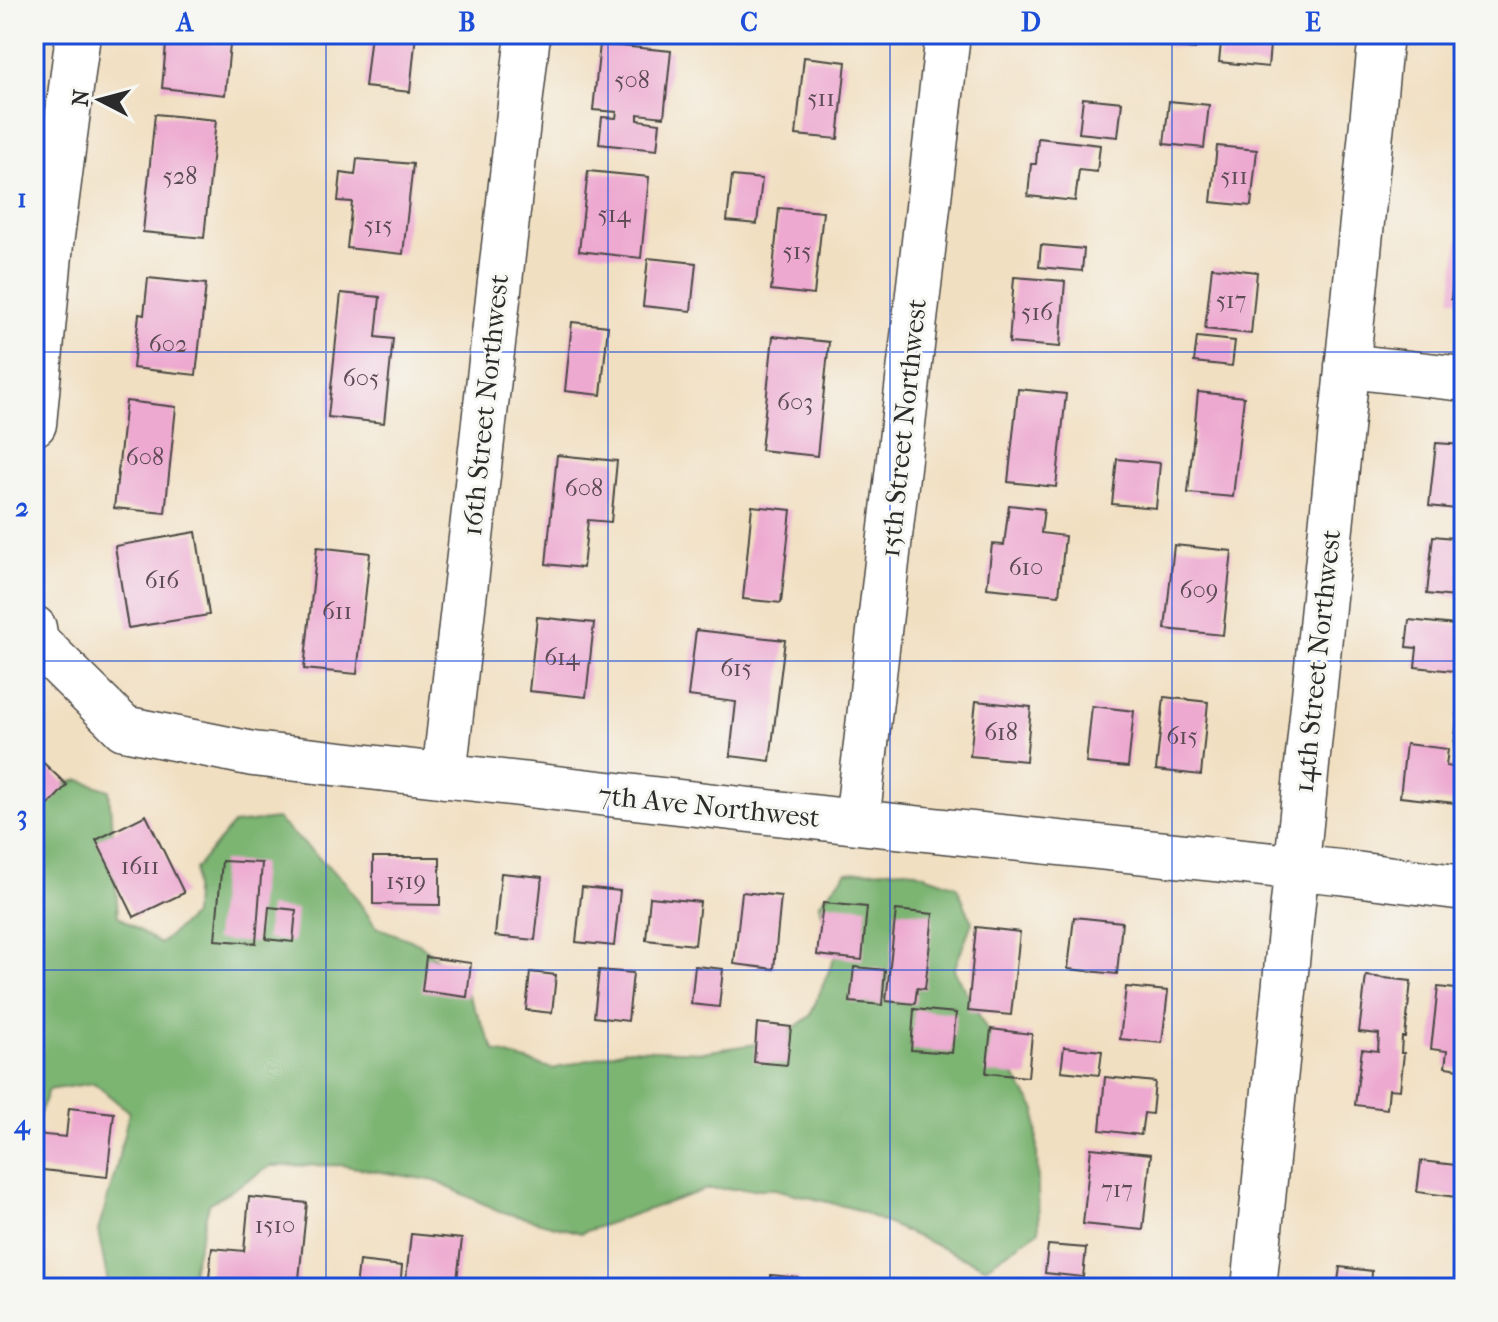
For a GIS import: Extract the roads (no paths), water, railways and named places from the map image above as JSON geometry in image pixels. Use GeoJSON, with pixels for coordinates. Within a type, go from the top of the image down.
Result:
{"type":"FeatureCollection","features":[{"type":"Feature","properties":{"kind":"street"},"geometry":{"type":"LineString","coordinates":[[34,424],[42,243],[78,34]]}},
{"type":"Feature","properties":{"kind":"street","name":"16th Street Northwest"},"geometry":{"type":"LineString","coordinates":[[444,776],[528,34]]}},
{"type":"Feature","properties":{"kind":"street","name":"15th Street Northwest"},"geometry":{"type":"LineString","coordinates":[[857,822],[948,34]]}},
{"type":"Feature","properties":{"kind":"street","name":"14th Street Northwest"},"geometry":{"type":"LineString","coordinates":[[1254,1288],[1381,34]]}},
{"type":"Feature","properties":{"kind":"street"},"geometry":{"type":"LineString","coordinates":[[1347,366],[1464,379]]}},
{"type":"Feature","properties":{"kind":"street","name":"7th Ave Northwest"},"geometry":{"type":"LineString","coordinates":[[34,628],[36,641],[124,728],[253,754],[1464,888]]}}]}
